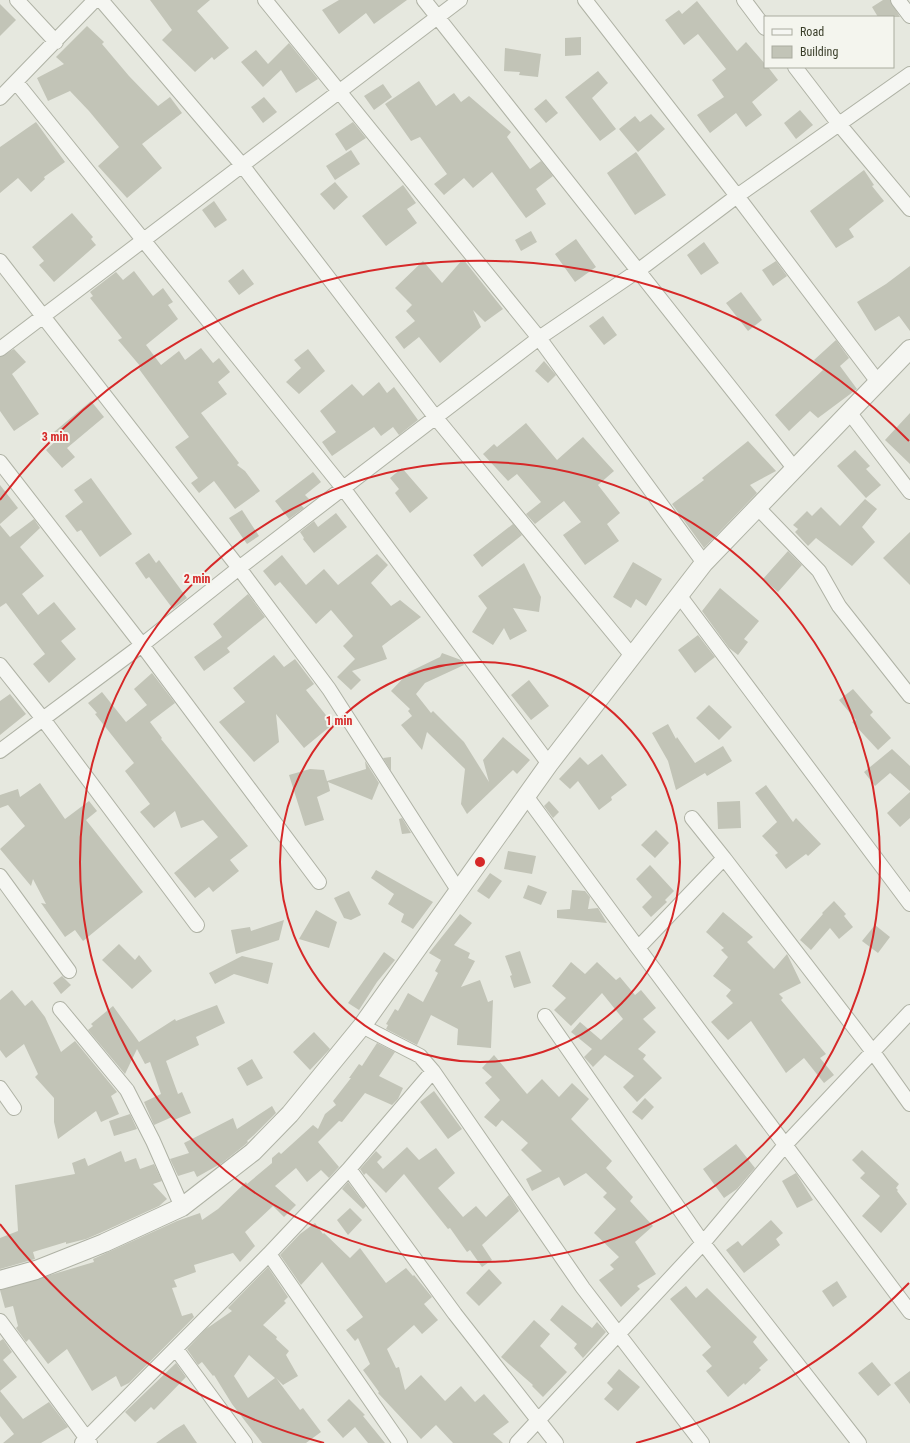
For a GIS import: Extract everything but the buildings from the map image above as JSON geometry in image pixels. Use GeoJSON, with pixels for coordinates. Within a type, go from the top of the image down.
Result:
{"type":"FeatureCollection","features":[{"type":"Feature","properties":{"kind":"street"},"geometry":{"type":"LineString","coordinates":[[17,0],[56,42]]}},
{"type":"Feature","properties":{"kind":"street"},"geometry":{"type":"LineString","coordinates":[[0,98],[56,42],[95,0]]}},
{"type":"Feature","properties":{"kind":"street"},"geometry":{"type":"LineString","coordinates":[[102,0],[242,165],[436,418],[633,656]]}},
{"type":"Feature","properties":{"kind":"street"},"geometry":{"type":"LineString","coordinates":[[265,0],[340,90],[539,338],[704,563]]}},
{"type":"Feature","properties":{"kind":"street"},"geometry":{"type":"LineString","coordinates":[[424,0],[639,270],[794,468]]}},
{"type":"Feature","properties":{"kind":"street"},"geometry":{"type":"LineString","coordinates":[[0,348],[460,0]]}},
{"type":"Feature","properties":{"kind":"street"},"geometry":{"type":"LineString","coordinates":[[585,0],[738,196],[878,382]]}},
{"type":"Feature","properties":{"kind":"street"},"geometry":{"type":"LineString","coordinates":[[744,0],[764,27]]}},
{"type":"Feature","properties":{"kind":"street"},"geometry":{"type":"LineString","coordinates":[[898,0],[910,16]]}},
{"type":"Feature","properties":{"kind":"street"},"geometry":{"type":"LineString","coordinates":[[796,68],[838,123],[910,209]]}},
{"type":"Feature","properties":{"kind":"street"},"geometry":{"type":"LineString","coordinates":[[0,752],[142,645],[239,568],[539,338],[639,270],[838,123],[910,74]]}},
{"type":"Feature","properties":{"kind":"street"},"geometry":{"type":"LineString","coordinates":[[16,82],[343,488],[549,764]]}},
{"type":"Feature","properties":{"kind":"street"},"geometry":{"type":"LineString","coordinates":[[0,261],[239,568],[329,689],[458,890]]}},
{"type":"Feature","properties":{"kind":"street"},"geometry":{"type":"LineString","coordinates":[[0,1280],[36,1270],[97,1246],[182,1207],[253,1152],[290,1114],[362,1026],[549,764],[704,563],[910,349]]}},
{"type":"Feature","properties":{"kind":"street"},"geometry":{"type":"LineString","coordinates":[[849,412],[910,492]]}},
{"type":"Feature","properties":{"kind":"street"},"geometry":{"type":"LineString","coordinates":[[0,462],[142,645],[319,882]]}},
{"type":"Feature","properties":{"kind":"street"},"geometry":{"type":"LineString","coordinates":[[757,507],[819,571],[839,606],[910,696]]}},
{"type":"Feature","properties":{"kind":"street"},"geometry":{"type":"LineString","coordinates":[[679,595],[910,904]]}},
{"type":"Feature","properties":{"kind":"street"},"geometry":{"type":"LineString","coordinates":[[0,665],[43,719],[197,925]]}},
{"type":"Feature","properties":{"kind":"street"},"geometry":{"type":"LineString","coordinates":[[526,796],[910,1312]]}},
{"type":"Feature","properties":{"kind":"street"},"geometry":{"type":"LineString","coordinates":[[692,818],[873,1052],[910,1104]]}},
{"type":"Feature","properties":{"kind":"street"},"geometry":{"type":"LineString","coordinates":[[638,948],[724,858]]}},
{"type":"Feature","properties":{"kind":"street"},"geometry":{"type":"LineString","coordinates":[[0,876],[69,971]]}},
{"type":"Feature","properties":{"kind":"street"},"geometry":{"type":"LineString","coordinates":[[60,1009],[127,1090],[153,1140],[182,1207]]}},
{"type":"Feature","properties":{"kind":"street"},"geometry":{"type":"LineString","coordinates":[[517,1443],[703,1243],[786,1144],[910,1012]]}},
{"type":"Feature","properties":{"kind":"street"},"geometry":{"type":"LineString","coordinates":[[545,1016],[703,1243],[859,1443]]}},
{"type":"Feature","properties":{"kind":"street"},"geometry":{"type":"LineString","coordinates":[[362,1026],[420,1056],[433,1071],[578,1282],[702,1443]]}},
{"type":"Feature","properties":{"kind":"street"},"geometry":{"type":"LineString","coordinates":[[0,1321],[86,1441],[269,1254],[349,1169],[433,1071]]}},
{"type":"Feature","properties":{"kind":"street"},"geometry":{"type":"LineString","coordinates":[[0,1088],[14,1108]]}},
{"type":"Feature","properties":{"kind":"street"},"geometry":{"type":"LineString","coordinates":[[349,1169],[455,1314],[556,1443]]}},
{"type":"Feature","properties":{"kind":"street"},"geometry":{"type":"LineString","coordinates":[[269,1254],[400,1443]]}},
{"type":"Feature","properties":{"kind":"street"},"geometry":{"type":"LineString","coordinates":[[176,1350],[245,1443]]}}]}
